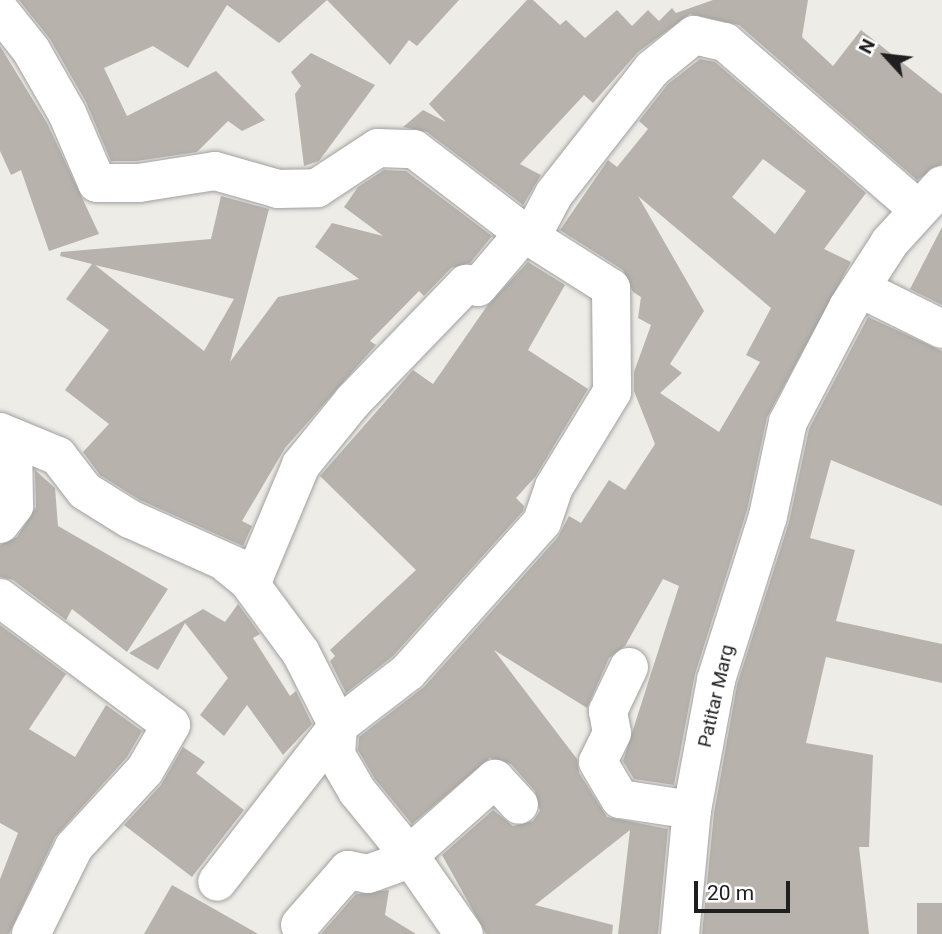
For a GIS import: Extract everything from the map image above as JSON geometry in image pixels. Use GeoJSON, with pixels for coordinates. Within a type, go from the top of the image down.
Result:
{"type":"FeatureCollection","features":[{"type":"Feature","properties":{"kind":"street"},"geometry":{"type":"LineString","coordinates":[[0,11],[31,50],[67,113],[97,183],[139,183],[215,171],[278,189],[317,188],[378,148],[414,149],[524,233],[611,288],[612,392],[554,486],[542,522],[408,672],[338,726],[217,882]]}},
{"type":"Feature","properties":{"kind":"street"},"geometry":{"type":"LineString","coordinates":[[0,524],[14,506],[6,435],[58,456],[85,491],[130,519],[255,575],[301,466],[353,401],[466,284],[478,287],[524,233],[536,228],[554,194],[652,69],[694,35],[725,42],[930,197]]}},
{"type":"Feature","properties":{"kind":"street","name":"Patitar Marg"},"geometry":{"type":"LineString","coordinates":[[680,934],[692,810],[716,680],[768,516],[788,422],[861,289],[930,197]]}},
{"type":"Feature","properties":{"kind":"street"},"geometry":{"type":"LineString","coordinates":[[861,289],[942,329]]}},
{"type":"Feature","properties":{"kind":"street"},"geometry":{"type":"LineString","coordinates":[[217,557],[248,581],[301,653],[338,726],[336,754],[357,791],[464,934]]}},
{"type":"Feature","properties":{"kind":"street"},"geometry":{"type":"LineString","coordinates":[[0,598],[172,725],[145,770],[74,847],[31,934]]}},
{"type":"Feature","properties":{"kind":"street"},"geometry":{"type":"LineString","coordinates":[[629,667],[608,711],[612,733],[597,762],[620,799],[692,810]]}},
{"type":"Feature","properties":{"kind":"street"},"geometry":{"type":"LineString","coordinates":[[300,925],[348,870],[368,874],[409,857],[495,779],[519,805]]}},
{"type":"Feature","properties":{"kind":"building"},"geometry":{"type":"Polygon","coordinates":[[[19,0],[327,0],[279,43],[227,5],[188,68],[153,46],[104,68],[127,116],[216,71],[265,120],[242,131],[228,121],[197,152],[137,161],[111,161],[86,102],[50,39],[19,0]]]}},
{"type":"Feature","properties":{"kind":"building"},"geometry":{"type":"Polygon","coordinates":[[[327,0],[459,0],[417,46],[409,40],[390,65],[327,0]]]}},
{"type":"Feature","properties":{"kind":"building"},"geometry":{"type":"Polygon","coordinates":[[[527,0],[533,0],[560,25],[566,20],[585,38],[617,10],[632,26],[648,10],[659,21],[672,8],[676,13],[713,0],[808,0],[802,37],[833,66],[861,30],[942,94],[942,164],[917,180],[739,25],[690,14],[638,52],[593,103],[584,95],[520,164],[541,175],[523,205],[427,132],[403,127],[423,110],[446,122],[429,104],[527,0]]]}},
{"type":"Feature","properties":{"kind":"building"},"geometry":{"type":"Polygon","coordinates":[[[0,46],[47,123],[99,234],[49,251],[21,170],[11,175],[0,151],[0,46]]]}},
{"type":"Feature","properties":{"kind":"building"},"geometry":{"type":"Polygon","coordinates":[[[311,53],[375,85],[319,161],[304,166],[295,94],[301,86],[291,72],[311,53]]]}},
{"type":"Feature","properties":{"kind":"building"},"geometry":{"type":"Polygon","coordinates":[[[700,59],[715,62],[866,193],[824,249],[851,262],[767,417],[747,510],[695,674],[674,785],[634,779],[623,761],[679,586],[663,579],[625,646],[609,658],[587,708],[494,650],[577,759],[579,773],[607,817],[668,829],[658,934],[618,934],[630,830],[535,905],[613,925],[612,934],[486,934],[442,855],[493,810],[513,826],[533,821],[540,811],[535,791],[511,764],[490,758],[412,824],[375,779],[358,750],[359,737],[424,687],[558,537],[569,516],[581,523],[609,480],[625,490],[655,444],[634,391],[634,372],[651,325],[638,318],[641,297],[633,292],[623,270],[560,230],[608,160],[617,167],[648,129],[639,121],[668,84],[700,59]],[[763,159],[732,197],[775,234],[806,191],[763,159]],[[638,196],[704,311],[670,364],[682,373],[660,393],[719,432],[760,362],[746,355],[771,308],[638,196]]]}},
{"type":"Feature","properties":{"kind":"building"},"geometry":{"type":"Polygon","coordinates":[[[384,170],[406,171],[492,236],[470,263],[451,268],[424,296],[419,291],[370,341],[376,345],[285,448],[242,521],[252,526],[243,546],[140,500],[100,475],[83,452],[109,424],[65,390],[109,330],[66,299],[92,264],[60,256],[61,252],[211,239],[221,196],[269,209],[230,362],[278,297],[359,279],[315,247],[332,223],[383,236],[344,207],[358,187],[384,170]],[[95,265],[204,351],[234,299],[95,265]]]}},
{"type":"Feature","properties":{"kind":"building"},"geometry":{"type":"Polygon","coordinates":[[[942,227],[942,305],[910,289],[942,227]]]}},
{"type":"Feature","properties":{"kind":"building"},"geometry":{"type":"Polygon","coordinates":[[[528,262],[565,285],[528,350],[588,389],[535,477],[516,498],[524,506],[523,511],[393,656],[346,693],[330,661],[335,656],[330,650],[416,570],[320,476],[413,370],[433,384],[487,306],[528,262]]]}},
{"type":"Feature","properties":{"kind":"building"},"geometry":{"type":"Polygon","coordinates":[[[868,317],[942,351],[942,506],[831,460],[810,538],[855,550],[836,621],[942,644],[942,683],[826,657],[806,743],[873,755],[869,847],[859,847],[869,934],[702,934],[714,813],[737,685],[789,522],[809,429],[868,317]]]}},
{"type":"Feature","properties":{"kind":"building"},"geometry":{"type":"Polygon","coordinates":[[[35,470],[55,488],[58,526],[168,589],[127,652],[72,609],[66,620],[13,580],[0,577],[0,545],[17,537],[36,507],[35,470]]]}},
{"type":"Feature","properties":{"kind":"building"},"geometry":{"type":"Polygon","coordinates":[[[238,604],[260,634],[253,638],[290,696],[296,691],[312,724],[283,755],[247,705],[224,736],[200,715],[228,678],[185,623],[158,670],[129,653],[203,609],[225,622],[238,604]]]}},
{"type":"Feature","properties":{"kind":"building"},"geometry":{"type":"Polygon","coordinates":[[[0,625],[66,674],[29,729],[75,757],[106,705],[142,731],[127,757],[55,837],[9,934],[0,934],[0,879],[18,833],[0,823],[0,625]]]}},
{"type":"Feature","properties":{"kind":"building"},"geometry":{"type":"Polygon","coordinates":[[[183,747],[205,762],[196,773],[244,810],[192,877],[124,825],[161,785],[183,747]]]}},
{"type":"Feature","properties":{"kind":"building"},"geometry":{"type":"Polygon","coordinates":[[[172,885],[258,934],[144,934],[172,885]]]}},
{"type":"Feature","properties":{"kind":"building"},"geometry":{"type":"Polygon","coordinates":[[[389,890],[385,915],[416,934],[321,934],[356,894],[389,890]]]}},
{"type":"Feature","properties":{"kind":"building"},"geometry":{"type":"Polygon","coordinates":[[[917,903],[942,903],[942,934],[917,934],[917,903]]]}}]}
